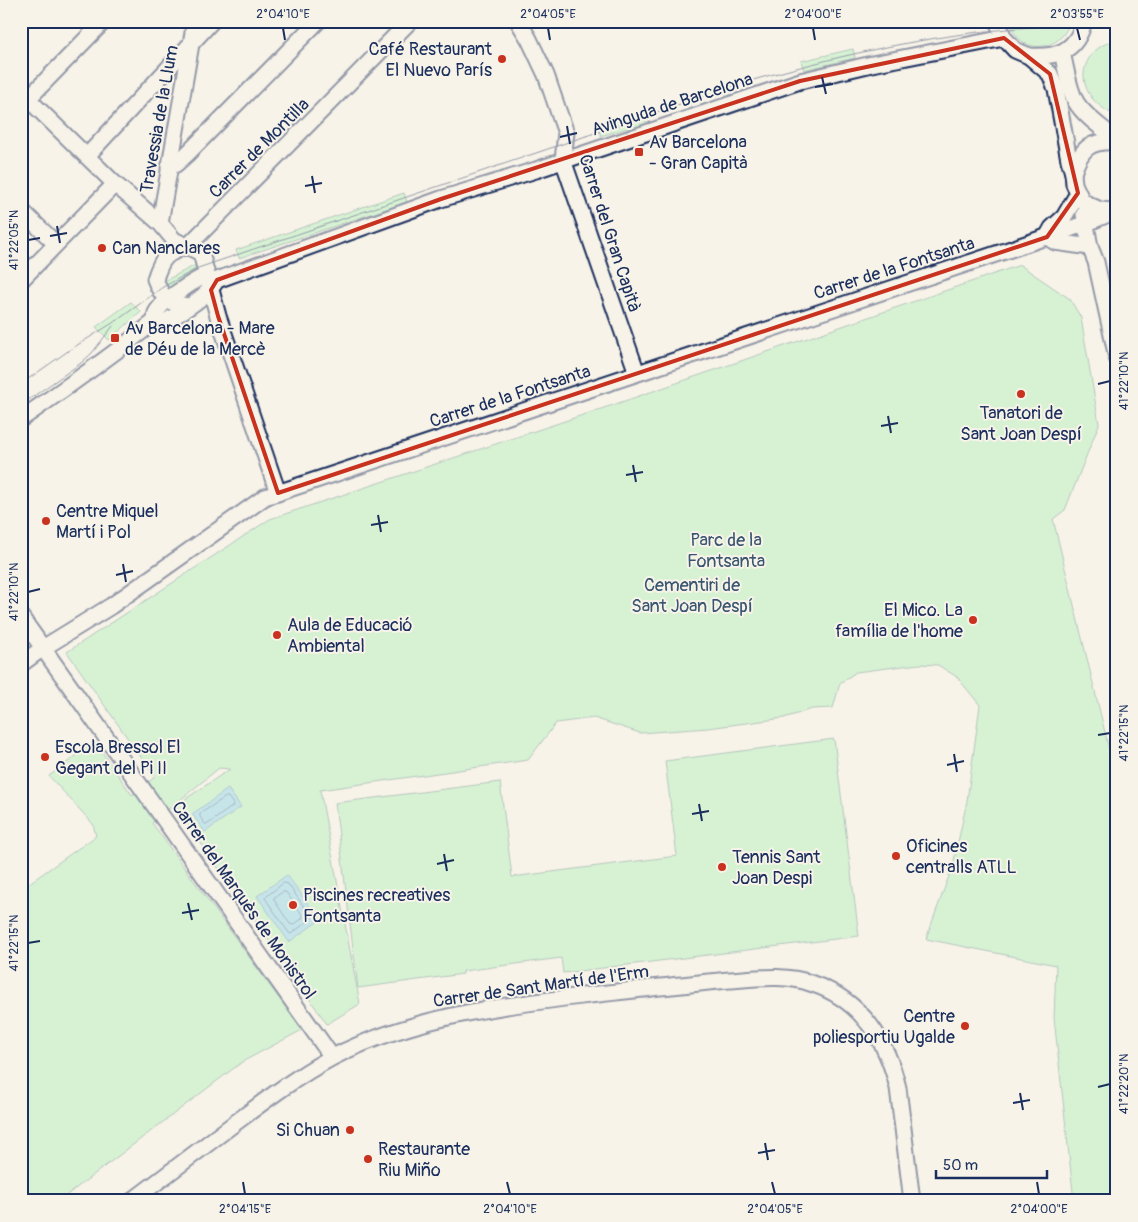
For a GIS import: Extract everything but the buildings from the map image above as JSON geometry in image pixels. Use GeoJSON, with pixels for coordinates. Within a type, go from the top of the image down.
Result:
{"type":"FeatureCollection","features":[{"type":"Feature","properties":{"kind":"street"},"geometry":{"type":"LineString","coordinates":[[104,21],[23,99],[160,223],[174,240],[201,253],[211,281],[218,316],[278,493]]}},
{"type":"Feature","properties":{"kind":"street","name":"Travessia de la Llum"},"geometry":{"type":"LineString","coordinates":[[160,223],[195,21]]}},
{"type":"Feature","properties":{"kind":"street"},"geometry":{"type":"LineString","coordinates":[[87,156],[212,21]]}},
{"type":"Feature","properties":{"kind":"street"},"geometry":{"type":"LineString","coordinates":[[170,167],[187,154],[318,21]]}},
{"type":"Feature","properties":{"kind":"street","name":"Carrer de Montilla"},"geometry":{"type":"LineString","coordinates":[[168,301],[160,292],[155,279],[163,258],[188,246],[410,21]]}},
{"type":"Feature","properties":{"kind":"street","name":"Carrer del Gran Capità"},"geometry":{"type":"LineString","coordinates":[[518,21],[546,75],[566,133],[563,160],[638,373]]}},
{"type":"Feature","properties":{"kind":"street"},"geometry":{"type":"LineString","coordinates":[[997,21],[1004,38],[1015,50],[1029,56],[1046,58],[1062,52],[1074,43],[1082,31],[1084,21]]}},
{"type":"Feature","properties":{"kind":"street","name":"Avinguda de Barcelona"},"geometry":{"type":"LineString","coordinates":[[155,321],[156,313],[187,286],[211,281],[441,199],[800,81],[872,64],[1004,38]]}},
{"type":"Feature","properties":{"kind":"street"},"geometry":{"type":"LineString","coordinates":[[1062,52],[1076,103],[1117,141]]}},
{"type":"Feature","properties":{"kind":"street"},"geometry":{"type":"LineString","coordinates":[[1029,56],[1050,74],[1055,84],[1074,184],[1087,223],[1090,247],[1096,262],[1117,358]]}},
{"type":"Feature","properties":{"kind":"street"},"geometry":{"type":"LineString","coordinates":[[1073,173],[1078,158],[1088,147],[1103,141],[1117,141]]}},
{"type":"Feature","properties":{"kind":"street"},"geometry":{"type":"LineString","coordinates":[[21,280],[115,184]]}},
{"type":"Feature","properties":{"kind":"street"},"geometry":{"type":"LineString","coordinates":[[1079,196],[1087,204],[1100,210],[1116,210]]}},
{"type":"Feature","properties":{"kind":"street"},"geometry":{"type":"LineString","coordinates":[[1079,196],[1064,218],[1052,228],[1047,237],[1055,242],[1090,247]]}},
{"type":"Feature","properties":{"kind":"street"},"geometry":{"type":"LineString","coordinates":[[21,210],[56,244]]}},
{"type":"Feature","properties":{"kind":"street","name":"Carrer de la Fontsanta"},"geometry":{"type":"LineString","coordinates":[[21,664],[111,606],[265,497],[1047,237],[1087,223],[1116,210]]}},
{"type":"Feature","properties":{"kind":"street","name":"Avinguda de Barcelona"},"geometry":{"type":"LineString","coordinates":[[21,419],[88,373],[155,321],[164,322],[189,306],[211,281]]}},
{"type":"Feature","properties":{"kind":"street"},"geometry":{"type":"LineString","coordinates":[[168,301],[178,305],[189,306]]}},
{"type":"Feature","properties":{"kind":"street","name":"Carrer del Marquès de Monistrol"},"geometry":{"type":"LineString","coordinates":[[21,617],[332,1057]]}},
{"type":"Feature","properties":{"kind":"street","name":"Carrer de Sant Martí de l'Erm"},"geometry":{"type":"LineString","coordinates":[[132,1201],[273,1095],[332,1057],[381,1036],[442,1018],[512,1006],[697,983],[785,977],[813,984],[835,994],[852,1005],[868,1021],[881,1040],[894,1071],[912,1201]]}},
{"type":"Feature","properties":{"kind":"highlighted area"},"geometry":{"type":"Polygon","coordinates":[[[1004,38],[1050,74],[1078,193],[1047,237],[278,493],[218,316],[211,290],[217,280],[441,199],[800,81],[1004,38]]]}},
{"type":"Feature","properties":{"kind":"green space"},"geometry":{"type":"Polygon","coordinates":[[[1010,21],[1070,21],[1065,32],[1058,40],[1049,45],[1039,46],[1030,45],[1021,40],[1014,32],[1010,21]]]}},
{"type":"Feature","properties":{"kind":"green space"},"geometry":{"type":"Polygon","coordinates":[[[1117,40],[1117,117],[1094,101],[1084,80],[1084,71],[1087,62],[1098,48],[1117,40]]]}},
{"type":"Feature","properties":{"kind":"green space"},"geometry":{"type":"Polygon","coordinates":[[[853,49],[855,58],[804,70],[801,61],[853,49]]]}},
{"type":"Feature","properties":{"kind":"green space"},"geometry":{"type":"Polygon","coordinates":[[[643,113],[648,126],[629,132],[628,128],[601,136],[598,128],[643,113]]]}},
{"type":"Feature","properties":{"kind":"green space"},"geometry":{"type":"Polygon","coordinates":[[[404,193],[407,202],[239,258],[236,250],[404,193]]]}},
{"type":"Feature","properties":{"kind":"green space"},"geometry":{"type":"Polygon","coordinates":[[[196,265],[200,273],[169,289],[164,281],[196,265]]]}},
{"type":"Feature","properties":{"kind":"green space","name":"Parc de la Fontsanta"},"geometry":{"type":"Polygon","coordinates":[[[1020,265],[1070,299],[1081,318],[1099,424],[1065,510],[1053,519],[1117,782],[1117,1201],[1074,1201],[1054,1018],[1056,965],[926,939],[953,865],[967,801],[980,705],[957,677],[938,665],[919,664],[856,672],[840,683],[833,708],[812,709],[784,718],[708,728],[640,733],[594,718],[556,723],[528,760],[320,790],[360,1004],[327,1024],[175,806],[230,769],[219,768],[152,823],[302,1030],[242,1062],[59,1201],[21,1201],[21,889],[96,836],[93,824],[49,776],[95,742],[132,795],[155,777],[67,652],[270,519],[610,406],[1020,265]]]}},
{"type":"Feature","properties":{"kind":"green space"},"geometry":{"type":"Polygon","coordinates":[[[131,302],[141,312],[109,340],[96,327],[131,302]]]}},
{"type":"Feature","properties":{"kind":"green space","name":"Tennis Sant Joan Despi"},"geometry":{"type":"Polygon","coordinates":[[[834,739],[859,936],[563,973],[561,958],[463,971],[463,974],[358,988],[335,803],[500,782],[512,877],[677,856],[665,761],[834,739]]]}},
{"type":"Feature","properties":{"kind":"water"},"geometry":{"type":"Polygon","coordinates":[[[228,789],[241,807],[205,832],[192,814],[228,789]]]}},
{"type":"Feature","properties":{"kind":"water"},"geometry":{"type":"Polygon","coordinates":[[[287,875],[320,920],[289,942],[257,896],[287,875]]]}},
{"type":"Feature","properties":{"kind":"tram line"},"geometry":{"type":"LineString","coordinates":[[21,384],[71,349],[119,319],[163,287],[198,268],[733,86],[827,60],[923,40],[1002,29],[1109,21]]}},
{"type":"Feature","properties":{"kind":"tram line"},"geometry":{"type":"LineString","coordinates":[[21,405],[81,363],[92,353],[113,326]]}},
{"type":"Feature","properties":{"kind":"place","name":"Café Restaurant El Nuevo París"},"geometry":{"type":"Point","coordinates":[502,59]}},
{"type":"Feature","properties":{"kind":"place","name":"Av Barcelona - Gran Capità"},"geometry":{"type":"Point","coordinates":[639,152]}},
{"type":"Feature","properties":{"kind":"place","name":"Can Nanclares"},"geometry":{"type":"Point","coordinates":[102,248]}},
{"type":"Feature","properties":{"kind":"place","name":"Av Barcelona - Mare de Déu de la Mercè"},"geometry":{"type":"Point","coordinates":[115,338]}},
{"type":"Feature","properties":{"kind":"place","name":"Tanatori de Sant Joan Despí"},"geometry":{"type":"Point","coordinates":[1021,394]}},
{"type":"Feature","properties":{"kind":"place","name":"Centre Miquel Martí i Pol"},"geometry":{"type":"Point","coordinates":[46,521]}},
{"type":"Feature","properties":{"kind":"place","name":"El Mico. La família de l'home"},"geometry":{"type":"Point","coordinates":[973,620]}},
{"type":"Feature","properties":{"kind":"place","name":"Aula de Educació Ambiental"},"geometry":{"type":"Point","coordinates":[277,635]}},
{"type":"Feature","properties":{"kind":"place","name":"Escola Bressol El Gegant del Pi II"},"geometry":{"type":"Point","coordinates":[45,757]}},
{"type":"Feature","properties":{"kind":"place","name":"Oficines centralls ATLL"},"geometry":{"type":"Point","coordinates":[896,856]}},
{"type":"Feature","properties":{"kind":"place","name":"Tennis Sant Joan Despi"},"geometry":{"type":"Point","coordinates":[722,867]}},
{"type":"Feature","properties":{"kind":"place","name":"Piscines recreatives Fontsanta"},"geometry":{"type":"Point","coordinates":[293,905]}},
{"type":"Feature","properties":{"kind":"place","name":"Centre poliesportiu Ugalde"},"geometry":{"type":"Point","coordinates":[965,1026]}},
{"type":"Feature","properties":{"kind":"place","name":"Si Chuan"},"geometry":{"type":"Point","coordinates":[350,1130]}},
{"type":"Feature","properties":{"kind":"place","name":"Restaurante Riu Miño"},"geometry":{"type":"Point","coordinates":[368,1159]}},
{"type":"Feature","properties":{"kind":"park label","name":"Cementiri de Sant Joan Despí"},"geometry":{"type":"Point","coordinates":[692,595]}}]}
